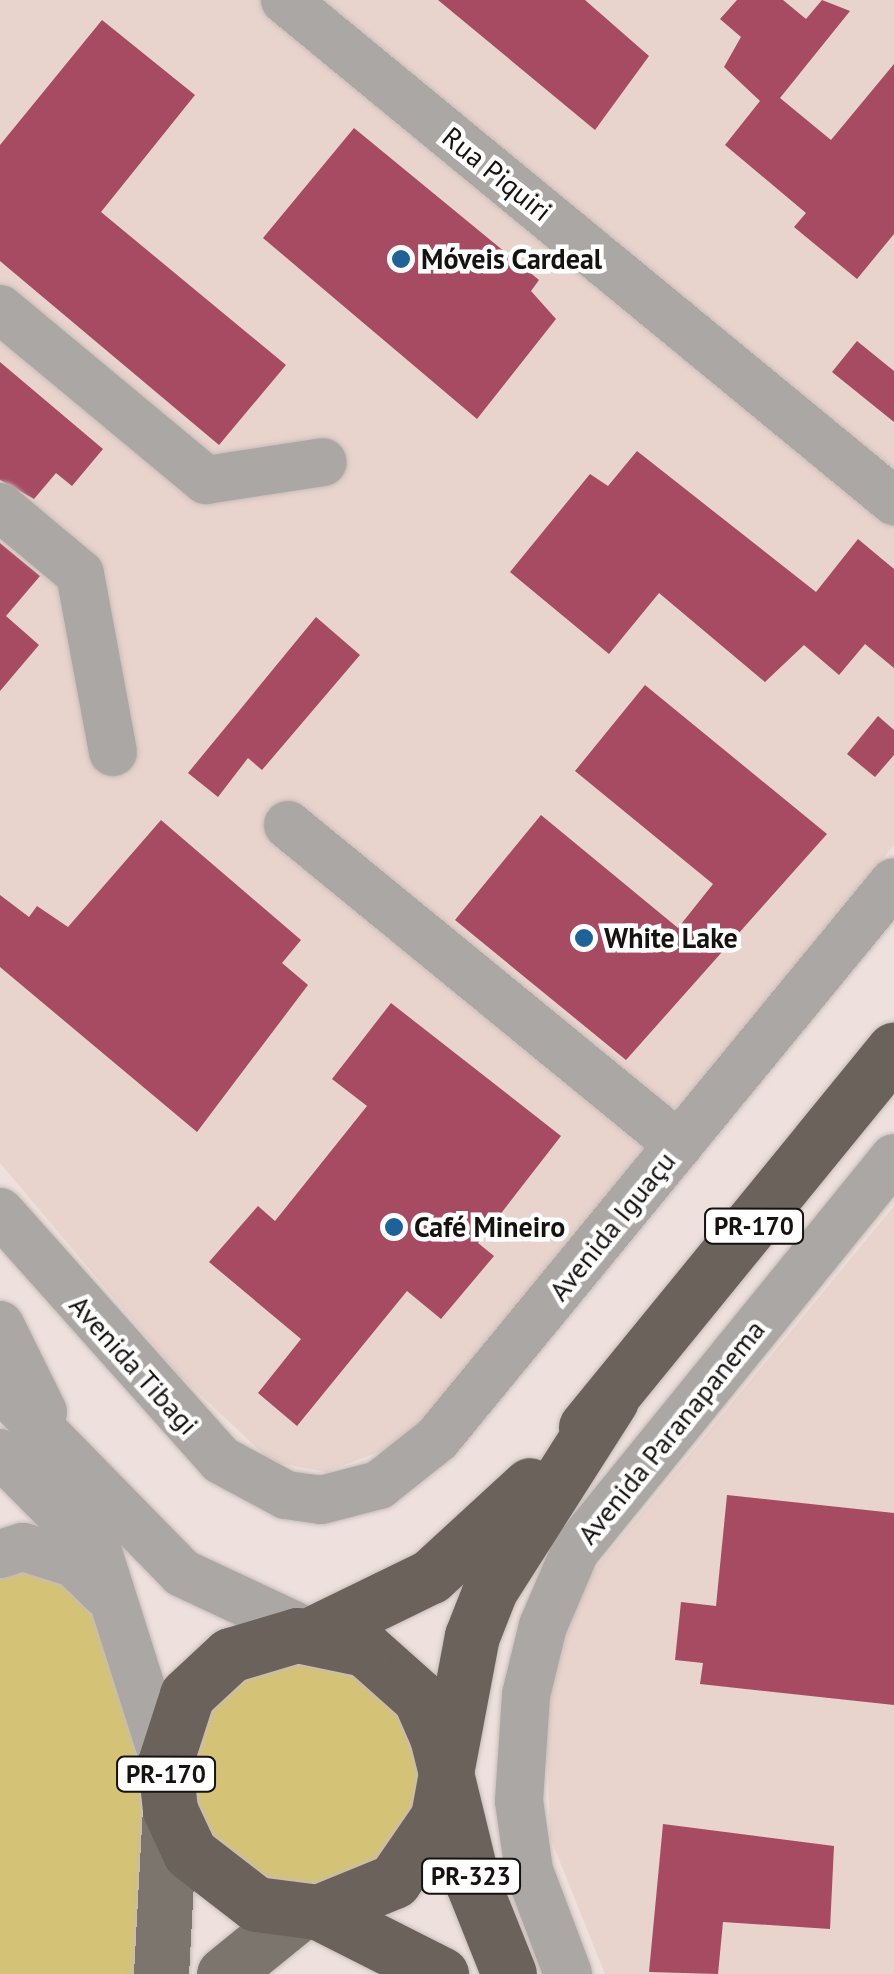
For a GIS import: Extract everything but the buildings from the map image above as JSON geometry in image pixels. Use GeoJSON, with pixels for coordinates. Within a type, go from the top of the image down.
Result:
{"type":"FeatureCollection","features":[{"type":"Feature","properties":{"kind":"highway","name":"PR-170"},"geometry":{"type":"LineString","coordinates":[[612,1400],[431,1576],[312,1634],[246,1646],[215,1665],[187,1696],[167,1786],[190,1853],[223,1887],[308,1912],[380,1892],[407,1869],[438,1817],[490,1590],[612,1400],[894,1050]]}},
{"type":"Feature","properties":{"kind":"highway"},"geometry":{"type":"LineString","coordinates":[[772,1204],[894,1112]]}},
{"type":"Feature","properties":{"kind":"highway"},"geometry":{"type":"LineString","coordinates":[[312,1634],[394,1668],[420,1698],[446,1773]]}},
{"type":"Feature","properties":{"kind":"highway","name":"PR-323"},"geometry":{"type":"LineString","coordinates":[[446,1773],[473,1884],[509,1974]]}},
{"type":"Feature","properties":{"kind":"highway"},"geometry":{"type":"LineString","coordinates":[[308,1912],[441,1974]]}},
{"type":"Feature","properties":{"kind":"main road"},"geometry":{"type":"LineString","coordinates":[[161,1974],[167,1786]]}},
{"type":"Feature","properties":{"kind":"main road"},"geometry":{"type":"LineString","coordinates":[[224,1974],[308,1912]]}},
{"type":"Feature","properties":{"kind":"street","name":"Rua Piquiri"},"geometry":{"type":"LineString","coordinates":[[285,0],[894,502]]}},
{"type":"Feature","properties":{"kind":"street"},"geometry":{"type":"LineString","coordinates":[[0,310],[206,480],[323,462]]}},
{"type":"Feature","properties":{"kind":"street"},"geometry":{"type":"LineString","coordinates":[[0,507],[80,574],[113,752]]}},
{"type":"Feature","properties":{"kind":"street"},"geometry":{"type":"LineString","coordinates":[[288,825],[679,1144]]}},
{"type":"Feature","properties":{"kind":"street","name":"Avenida Iguaçu"},"geometry":{"type":"LineString","coordinates":[[286,1495],[352,1495],[415,1462],[894,882]]}},
{"type":"Feature","properties":{"kind":"street","name":"Avenida Paranapanema"},"geometry":{"type":"LineString","coordinates":[[568,1974],[529,1871],[519,1801],[542,1626],[575,1551],[894,1158]]}},
{"type":"Feature","properties":{"kind":"street","name":"Avenida Tibagi"},"geometry":{"type":"LineString","coordinates":[[0,1212],[220,1460],[286,1495]]}},
{"type":"Feature","properties":{"kind":"street"},"geometry":{"type":"LineString","coordinates":[[0,1325],[74,1462]]}},
{"type":"Feature","properties":{"kind":"street"},"geometry":{"type":"LineString","coordinates":[[0,1387],[182,1574],[312,1634]]}},
{"type":"Feature","properties":{"kind":"street"},"geometry":{"type":"LineString","coordinates":[[0,1453],[98,1552],[124,1618],[167,1786]]}},
{"type":"Feature","properties":{"kind":"street"},"geometry":{"type":"LineString","coordinates":[[0,1554],[23,1547],[74,1563],[124,1618]]}},
{"type":"Feature","properties":{"kind":"shaded area"},"geometry":{"type":"Polygon","coordinates":[[[0,0],[894,0],[894,845],[403,1443],[326,1472],[272,1462],[177,1373],[0,1163],[0,0]]]}},
{"type":"Feature","properties":{"kind":"shaded area"},"geometry":{"type":"Polygon","coordinates":[[[894,1206],[894,1974],[605,1974],[550,1837],[546,1712],[579,1589],[894,1206]]]}},
{"type":"Feature","properties":{"kind":"shaded area"},"geometry":{"type":"Polygon","coordinates":[[[35,1571],[82,1592],[130,1692],[150,1891],[141,1974],[0,1974],[0,1577],[35,1571]]]}},
{"type":"Feature","properties":{"kind":"shaded area"},"geometry":{"type":"Polygon","coordinates":[[[305,1659],[349,1668],[386,1693],[411,1730],[420,1774],[411,1818],[386,1855],[349,1880],[305,1889],[261,1880],[224,1855],[199,1818],[190,1774],[199,1730],[224,1693],[261,1668],[305,1659]]]}},
{"type":"Feature","properties":{"kind":"place","name":"Móveis Cardeal"},"geometry":{"type":"Point","coordinates":[401,259]}},
{"type":"Feature","properties":{"kind":"place","name":"White Lake"},"geometry":{"type":"Point","coordinates":[584,938]}},
{"type":"Feature","properties":{"kind":"place","name":"Café Mineiro"},"geometry":{"type":"Point","coordinates":[394,1227]}}]}
